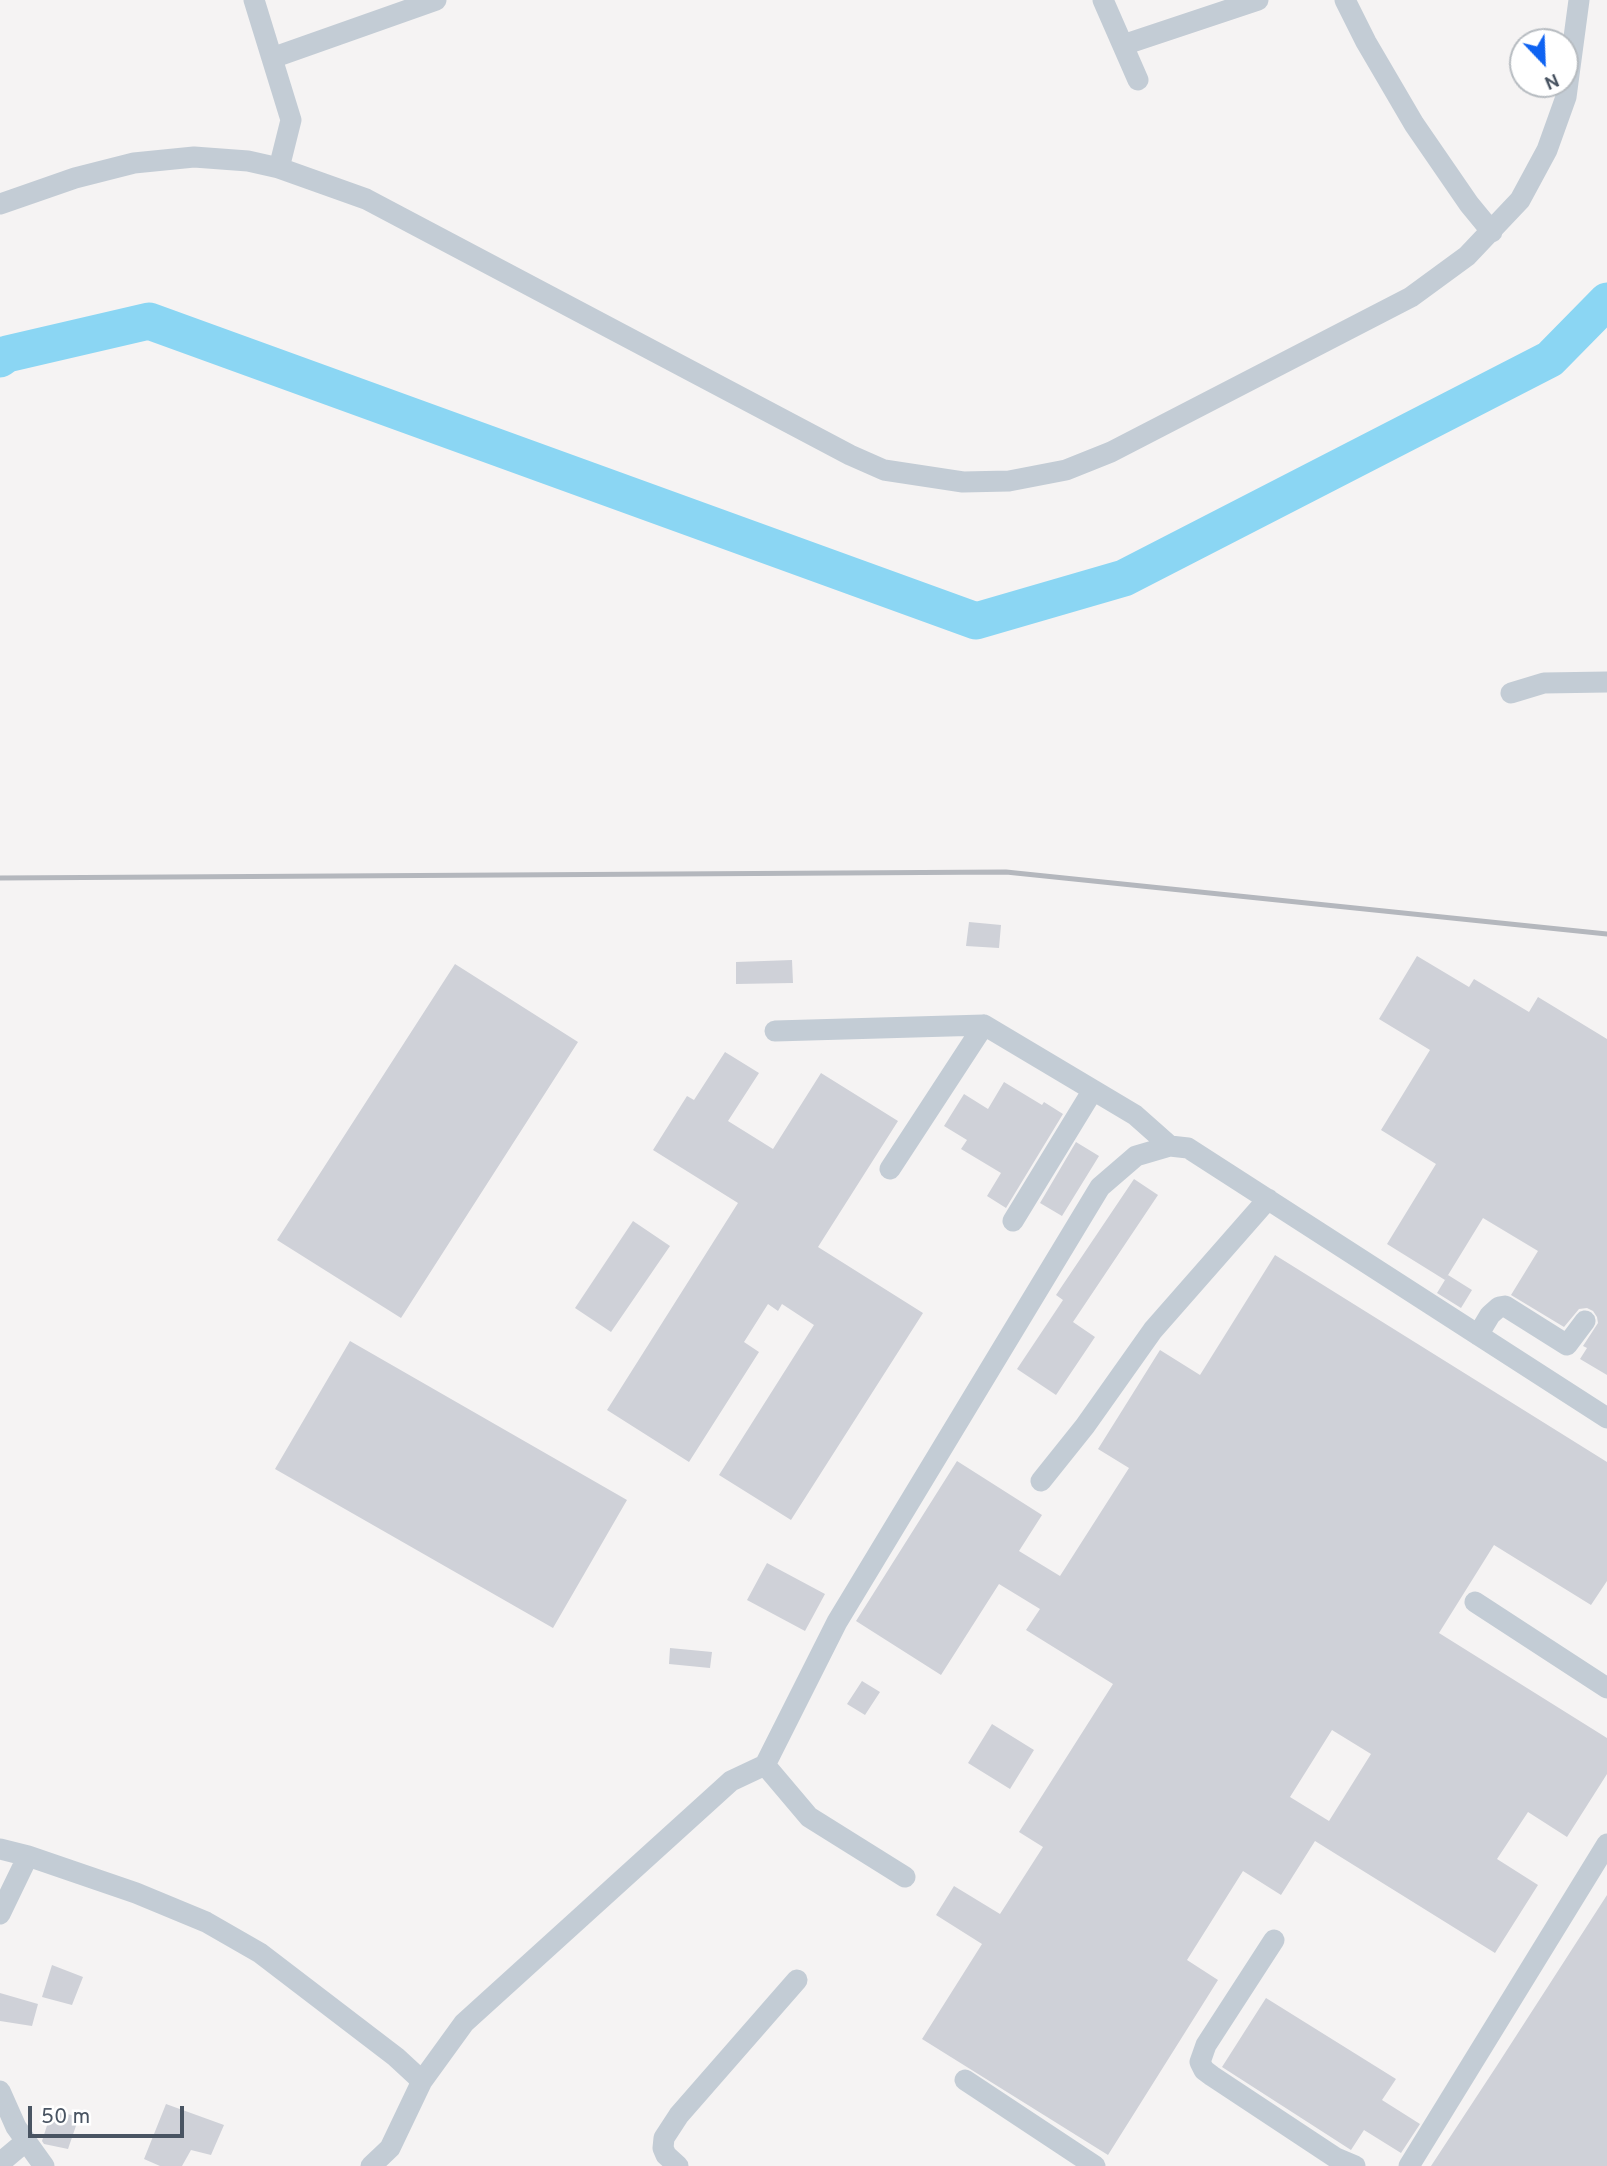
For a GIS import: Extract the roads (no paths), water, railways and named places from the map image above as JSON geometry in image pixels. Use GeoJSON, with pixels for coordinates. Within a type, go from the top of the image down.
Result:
{"type":"FeatureCollection","features":[{"type":"Feature","properties":{"kind":"street"},"geometry":{"type":"LineString","coordinates":[[254,0],[291,120],[279,167]]}},
{"type":"Feature","properties":{"kind":"street"},"geometry":{"type":"LineString","coordinates":[[272,58],[436,0]]}},
{"type":"Feature","properties":{"kind":"street"},"geometry":{"type":"LineString","coordinates":[[1103,0],[1138,79]]}},
{"type":"Feature","properties":{"kind":"street"},"geometry":{"type":"LineString","coordinates":[[1123,45],[1258,0]]}},
{"type":"Feature","properties":{"kind":"street"},"geometry":{"type":"LineString","coordinates":[[1345,0],[1414,124],[1469,204],[1492,232]]}},
{"type":"Feature","properties":{"kind":"street"},"geometry":{"type":"LineString","coordinates":[[0,204],[75,178],[134,163],[194,157],[248,161],[279,167],[366,199],[850,455],[884,470],[963,482],[1009,481],[1066,470],[1111,452],[1411,297],[1467,256],[1520,200],[1548,150],[1566,97],[1579,0]]}},
{"type":"Feature","properties":{"kind":"street"},"geometry":{"type":"LineString","coordinates":[[1511,693],[1545,683],[1607,682]]}},
{"type":"Feature","properties":{"kind":"street"},"geometry":{"type":"LineString","coordinates":[[890,1169],[985,1025]]}},
{"type":"Feature","properties":{"kind":"street"},"geometry":{"type":"LineString","coordinates":[[775,1031],[985,1025],[1135,1115],[1170,1146]]}},
{"type":"Feature","properties":{"kind":"street"},"geometry":{"type":"LineString","coordinates":[[1013,1222],[1093,1090]]}},
{"type":"Feature","properties":{"kind":"street"},"geometry":{"type":"LineString","coordinates":[[371,2166],[390,2148],[422,2081],[464,2023],[731,1781],[765,1765],[837,1622],[1100,1187],[1136,1156],[1170,1146],[1188,1148],[1607,1418]]}},
{"type":"Feature","properties":{"kind":"street"},"geometry":{"type":"LineString","coordinates":[[1041,1481],[1085,1426],[1153,1330],[1268,1199]]}},
{"type":"Feature","properties":{"kind":"street"},"geometry":{"type":"LineString","coordinates":[[1478,1335],[1490,1315],[1499,1307],[1505,1306],[1567,1345],[1585,1321]]}},
{"type":"Feature","properties":{"kind":"street"},"geometry":{"type":"LineString","coordinates":[[1475,1602],[1607,1688]]}},
{"type":"Feature","properties":{"kind":"street"},"geometry":{"type":"LineString","coordinates":[[765,1765],[808,1817],[905,1877]]}},
{"type":"Feature","properties":{"kind":"street"},"geometry":{"type":"LineString","coordinates":[[1409,2166],[1606,1848]]}},
{"type":"Feature","properties":{"kind":"street"},"geometry":{"type":"LineString","coordinates":[[0,1849],[136,1893],[206,1922],[260,1953],[397,2057],[422,2081]]}},
{"type":"Feature","properties":{"kind":"street"},"geometry":{"type":"LineString","coordinates":[[0,1914],[28,1856]]}},
{"type":"Feature","properties":{"kind":"street"},"geometry":{"type":"LineString","coordinates":[[1274,1940],[1206,2045],[1200,2062],[1204,2070],[1212,2076],[1336,2158],[1355,2166]]}},
{"type":"Feature","properties":{"kind":"street"},"geometry":{"type":"LineString","coordinates":[[678,2166],[666,2155],[664,2138],[679,2115],[797,1980]]}},
{"type":"Feature","properties":{"kind":"street"},"geometry":{"type":"LineString","coordinates":[[965,2080],[1095,2166]]}},
{"type":"Feature","properties":{"kind":"street"},"geometry":{"type":"LineString","coordinates":[[0,2091],[16,2127],[44,2166]]}},
{"type":"Feature","properties":{"kind":"street"},"geometry":{"type":"LineString","coordinates":[[0,2163],[26,2142]]}},
{"type":"Feature","properties":{"kind":"waterway"},"geometry":{"type":"LineString","coordinates":[[0,359],[7,354],[149,321],[976,621],[1124,578],[1550,359],[1607,301]]}},
{"type":"Feature","properties":{"kind":"railway"},"geometry":{"type":"LineString","coordinates":[[0,878],[1006,872],[1607,934]]}}]}
